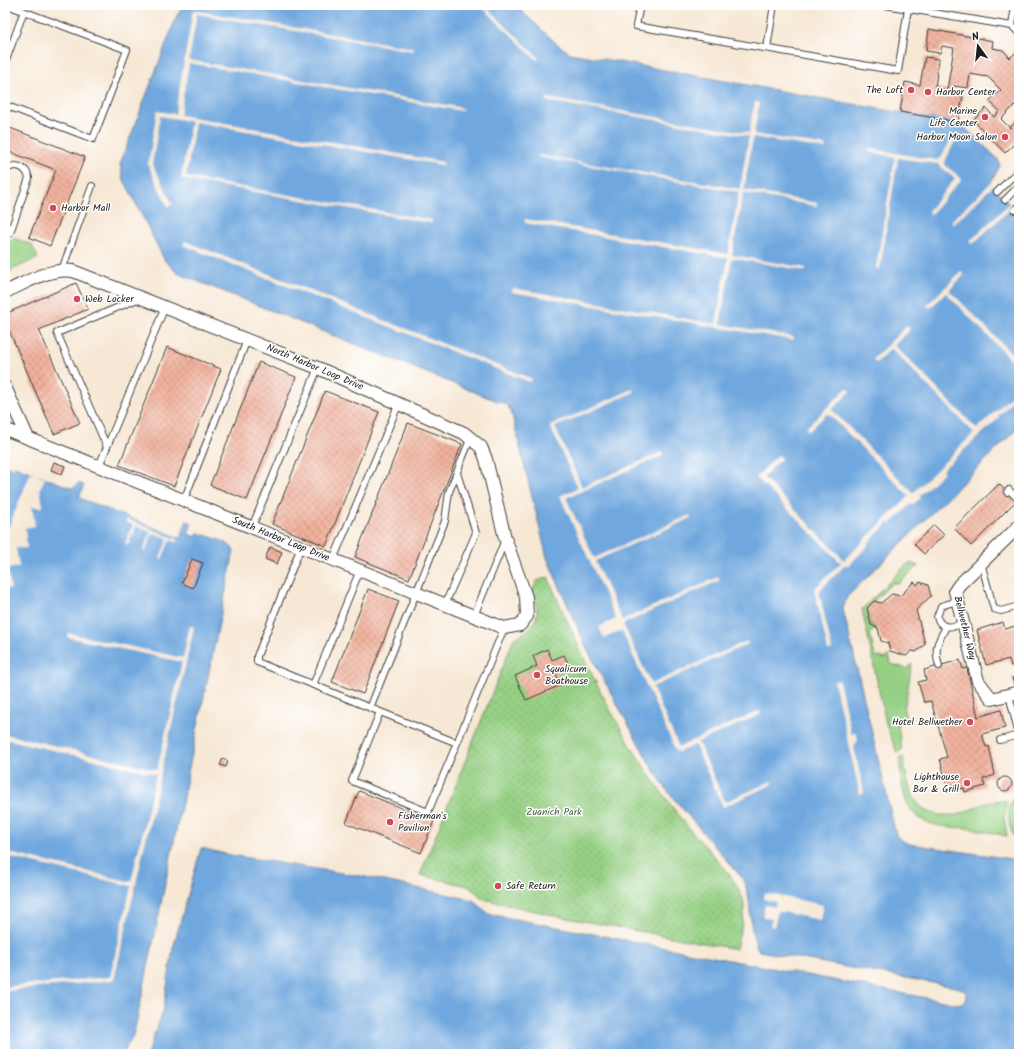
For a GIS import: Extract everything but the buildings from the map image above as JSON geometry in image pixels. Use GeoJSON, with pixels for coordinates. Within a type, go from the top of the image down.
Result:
{"type":"FeatureCollection","features":[{"type":"Feature","properties":{"kind":"street","name":"North Harbor Loop Drive"},"geometry":{"type":"LineString","coordinates":[[5,292],[52,272],[62,270],[81,274],[318,368],[471,437],[481,447],[486,459],[505,538],[523,588],[528,611],[526,619],[520,625],[504,628]]}},
{"type":"Feature","properties":{"kind":"street"},"geometry":{"type":"LineString","coordinates":[[5,387],[28,438]]}},
{"type":"Feature","properties":{"kind":"street","name":"South Harbor Loop Drive"},"geometry":{"type":"LineString","coordinates":[[5,429],[504,628]]}},
{"type":"Feature","properties":{"kind":"street","name":"Bellwether Way"},"geometry":{"type":"LineString","coordinates":[[1014,694],[992,699],[982,688],[978,681],[955,591],[958,586],[1019,526]]}},
{"type":"Feature","properties":{"kind":"lane"},"geometry":{"type":"LineString","coordinates":[[5,105],[93,138],[127,50],[7,5]]}},
{"type":"Feature","properties":{"kind":"lane"},"geometry":{"type":"LineString","coordinates":[[640,5],[636,26],[898,71],[908,9]]}},
{"type":"Feature","properties":{"kind":"lane"},"geometry":{"type":"LineString","coordinates":[[767,48],[774,5]]}},
{"type":"Feature","properties":{"kind":"lane"},"geometry":{"type":"LineString","coordinates":[[885,5],[1012,26],[1019,33]]}},
{"type":"Feature","properties":{"kind":"lane"},"geometry":{"type":"LineString","coordinates":[[1012,26],[1016,5]]}},
{"type":"Feature","properties":{"kind":"lane"},"geometry":{"type":"LineString","coordinates":[[5,63],[24,11]]}},
{"type":"Feature","properties":{"kind":"lane"},"geometry":{"type":"LineString","coordinates":[[5,171],[9,168],[18,166],[25,170],[29,178],[10,233],[5,236]]}},
{"type":"Feature","properties":{"kind":"lane"},"geometry":{"type":"LineString","coordinates":[[997,192],[1019,170]]}},
{"type":"Feature","properties":{"kind":"lane"},"geometry":{"type":"LineString","coordinates":[[62,270],[92,186]]}},
{"type":"Feature","properties":{"kind":"lane"},"geometry":{"type":"LineString","coordinates":[[1005,200],[1019,186]]}},
{"type":"Feature","properties":{"kind":"lane"},"geometry":{"type":"LineString","coordinates":[[107,447],[57,333],[142,298]]}},
{"type":"Feature","properties":{"kind":"lane"},"geometry":{"type":"LineString","coordinates":[[99,466],[165,307]]}},
{"type":"Feature","properties":{"kind":"lane"},"geometry":{"type":"LineString","coordinates":[[184,500],[247,340]]}},
{"type":"Feature","properties":{"kind":"lane"},"geometry":{"type":"LineString","coordinates":[[252,528],[318,368]]}},
{"type":"Feature","properties":{"kind":"lane"},"geometry":{"type":"LineString","coordinates":[[334,560],[398,403]]}},
{"type":"Feature","properties":{"kind":"lane"},"geometry":{"type":"LineString","coordinates":[[370,708],[445,522],[450,492],[471,437]]}},
{"type":"Feature","properties":{"kind":"lane"},"geometry":{"type":"LineString","coordinates":[[445,604],[476,532],[457,473]]}},
{"type":"Feature","properties":{"kind":"lane"},"geometry":{"type":"LineString","coordinates":[[1007,492],[1009,490],[1019,500]]}},
{"type":"Feature","properties":{"kind":"lane"},"geometry":{"type":"LineString","coordinates":[[474,616],[505,538]]}},
{"type":"Feature","properties":{"kind":"lane"},"geometry":{"type":"LineString","coordinates":[[301,547],[256,658],[259,664],[457,743]]}},
{"type":"Feature","properties":{"kind":"lane"},"geometry":{"type":"LineString","coordinates":[[981,563],[994,609],[1001,611],[1019,606]]}},
{"type":"Feature","properties":{"kind":"lane"},"geometry":{"type":"LineString","coordinates":[[313,685],[360,570]]}},
{"type":"Feature","properties":{"kind":"lane"},"geometry":{"type":"LineString","coordinates":[[957,601],[945,604],[939,609],[938,621],[946,627],[963,624]]}},
{"type":"Feature","properties":{"kind":"lane"},"geometry":{"type":"LineString","coordinates":[[939,666],[936,648],[946,627]]}},
{"type":"Feature","properties":{"kind":"lane"},"geometry":{"type":"LineString","coordinates":[[380,712],[352,781],[428,812],[504,628]]}},
{"type":"Feature","properties":{"kind":"lane"},"geometry":{"type":"LineString","coordinates":[[1000,740],[1019,734],[1014,694]]}},
{"type":"Feature","properties":{"kind":"green space"},"geometry":{"type":"Polygon","coordinates":[[[14,238],[32,245],[38,258],[5,273],[5,242],[14,238]]]}},
{"type":"Feature","properties":{"kind":"green space"},"geometry":{"type":"Polygon","coordinates":[[[911,563],[918,566],[899,583],[892,583],[867,608],[871,625],[877,627],[870,633],[875,656],[886,659],[889,655],[891,664],[907,669],[912,664],[904,710],[906,719],[899,721],[898,725],[902,750],[897,753],[886,724],[862,609],[906,565],[911,563]]]}},
{"type":"Feature","properties":{"kind":"green space","name":"Zuanich Park"},"geometry":{"type":"Polygon","coordinates":[[[548,577],[596,683],[639,759],[679,816],[726,870],[738,889],[743,899],[744,911],[736,949],[556,916],[484,899],[468,886],[420,875],[514,638],[527,631],[535,620],[537,608],[531,594],[537,581],[548,577]]]}},
{"type":"Feature","properties":{"kind":"green space"},"geometry":{"type":"Polygon","coordinates":[[[903,757],[909,786],[917,803],[924,809],[932,813],[942,815],[956,815],[989,802],[1007,801],[1004,818],[1007,836],[974,829],[938,826],[922,820],[909,807],[904,796],[899,758],[903,757]]]}},
{"type":"Feature","properties":{"kind":"green space"},"geometry":{"type":"Polygon","coordinates":[[[1019,794],[1019,836],[1014,836],[1010,826],[1009,808],[1011,802],[1019,794]]]}},
{"type":"Feature","properties":{"kind":"water"},"geometry":{"type":"Polygon","coordinates":[[[185,5],[515,5],[557,44],[570,53],[952,122],[964,127],[998,159],[1000,166],[990,184],[1019,214],[1019,427],[847,597],[843,609],[896,835],[901,840],[909,844],[1019,860],[1019,1054],[147,1054],[163,1012],[173,948],[201,848],[230,855],[366,877],[473,900],[489,914],[958,1004],[966,1001],[967,993],[960,988],[759,951],[752,932],[748,896],[742,878],[669,793],[650,764],[588,651],[547,558],[511,411],[507,405],[177,273],[165,261],[123,178],[120,164],[177,15],[185,5]]]}},
{"type":"Feature","properties":{"kind":"water"},"geometry":{"type":"Polygon","coordinates":[[[5,466],[14,469],[15,466],[73,488],[78,483],[84,485],[79,498],[180,538],[187,521],[192,523],[188,534],[196,537],[198,533],[218,539],[228,544],[234,551],[137,1020],[133,1035],[123,1054],[5,1054],[5,466]]]}},
{"type":"Feature","properties":{"kind":"pier"},"geometry":{"type":"Polygon","coordinates":[[[480,5],[484,5],[539,58],[537,60],[480,5]]]}},
{"type":"Feature","properties":{"kind":"pier"},"geometry":{"type":"Polygon","coordinates":[[[193,10],[413,48],[413,51],[197,14],[189,60],[463,108],[462,111],[189,63],[180,115],[443,162],[442,165],[195,122],[186,177],[432,220],[432,223],[181,179],[191,121],[160,116],[152,164],[173,204],[168,207],[148,165],[157,111],[175,114],[193,10]]]}},
{"type":"Feature","properties":{"kind":"pier"},"geometry":{"type":"Polygon","coordinates":[[[547,98],[749,133],[755,102],[757,102],[759,103],[754,134],[826,146],[825,149],[753,137],[744,190],[817,203],[816,206],[743,193],[732,255],[806,268],[806,271],[732,258],[720,324],[793,337],[793,340],[512,292],[513,288],[716,324],[728,258],[525,223],[525,219],[728,254],[739,192],[538,157],[538,155],[740,189],[749,136],[547,101],[547,98]]]}},
{"type":"Feature","properties":{"kind":"pier"},"geometry":{"type":"Polygon","coordinates":[[[951,139],[955,141],[945,161],[945,165],[962,179],[931,214],[928,211],[955,179],[938,164],[898,158],[880,269],[876,268],[895,157],[869,152],[870,149],[936,160],[941,158],[951,139]]]}},
{"type":"Feature","properties":{"kind":"pier"},"geometry":{"type":"Polygon","coordinates":[[[994,180],[992,184],[994,185],[953,224],[951,221],[994,180]]]}},
{"type":"Feature","properties":{"kind":"pier"},"geometry":{"type":"Polygon","coordinates":[[[1010,203],[1013,206],[973,244],[970,241],[1010,203]]]}},
{"type":"Feature","properties":{"kind":"pier"},"geometry":{"type":"Polygon","coordinates":[[[185,241],[532,379],[530,382],[183,245],[185,241]]]}},
{"type":"Feature","properties":{"kind":"pier"},"geometry":{"type":"Polygon","coordinates":[[[961,272],[964,275],[949,290],[1019,361],[1019,368],[946,293],[930,308],[927,305],[961,272]]]}},
{"type":"Feature","properties":{"kind":"pier"},"geometry":{"type":"Polygon","coordinates":[[[907,326],[910,330],[894,345],[977,429],[1019,389],[1019,398],[1014,403],[1012,401],[998,416],[999,418],[942,470],[944,472],[920,495],[920,498],[914,504],[910,505],[891,524],[889,522],[848,566],[846,564],[819,591],[832,650],[828,651],[814,589],[841,563],[756,477],[778,455],[782,458],[763,477],[844,560],[909,496],[828,413],[809,431],[806,428],[847,388],[851,391],[832,410],[913,493],[974,433],[891,348],[876,363],[873,359],[907,326]]]}},
{"type":"Feature","properties":{"kind":"pier"},"geometry":{"type":"Polygon","coordinates":[[[633,389],[634,392],[555,427],[582,487],[662,452],[663,455],[566,498],[594,558],[690,515],[691,518],[595,561],[622,620],[719,577],[720,580],[623,624],[651,684],[747,641],[748,644],[652,687],[679,747],[759,711],[761,714],[698,742],[725,802],[772,781],[773,784],[723,807],[695,745],[679,752],[676,751],[622,631],[604,638],[599,627],[616,619],[560,496],[578,488],[550,426],[633,389]]]}},
{"type":"Feature","properties":{"kind":"pier"},"geometry":{"type":"Polygon","coordinates":[[[31,472],[45,478],[40,488],[43,507],[32,507],[35,526],[25,528],[27,548],[16,548],[19,567],[8,569],[11,589],[5,589],[5,536],[31,472]]]}},
{"type":"Feature","properties":{"kind":"pier"},"geometry":{"type":"Polygon","coordinates":[[[127,519],[178,540],[177,542],[170,540],[162,559],[160,558],[168,538],[153,533],[145,552],[143,551],[151,532],[136,526],[128,545],[125,544],[133,525],[126,522],[127,519]]]}},
{"type":"Feature","properties":{"kind":"pier"},"geometry":{"type":"Polygon","coordinates":[[[190,626],[194,627],[114,980],[5,991],[5,987],[110,977],[131,886],[5,856],[5,852],[131,882],[156,774],[5,739],[5,734],[157,770],[182,662],[67,637],[68,633],[183,658],[190,626]]]}},
{"type":"Feature","properties":{"kind":"pier"},"geometry":{"type":"Polygon","coordinates":[[[839,680],[851,734],[856,733],[858,740],[854,747],[864,793],[860,794],[834,681],[839,680]]]}},
{"type":"Feature","properties":{"kind":"pier"},"geometry":{"type":"Polygon","coordinates":[[[764,893],[823,905],[820,920],[778,911],[774,927],[770,926],[772,919],[763,917],[765,905],[775,907],[776,902],[763,899],[764,893]]]}},
{"type":"Feature","properties":{"kind":"place","name":"The Loft"},"geometry":{"type":"Point","coordinates":[911,90]}},
{"type":"Feature","properties":{"kind":"place","name":"Harbor Center"},"geometry":{"type":"Point","coordinates":[928,92]}},
{"type":"Feature","properties":{"kind":"place","name":"Marine Life Center"},"geometry":{"type":"Point","coordinates":[985,117]}},
{"type":"Feature","properties":{"kind":"place","name":"Harbor Moon Salon"},"geometry":{"type":"Point","coordinates":[1005,137]}},
{"type":"Feature","properties":{"kind":"place","name":"Harbor Mall"},"geometry":{"type":"Point","coordinates":[53,208]}},
{"type":"Feature","properties":{"kind":"place","name":"Web Locker"},"geometry":{"type":"Point","coordinates":[77,299]}},
{"type":"Feature","properties":{"kind":"place","name":"Squalicum Boathouse"},"geometry":{"type":"Point","coordinates":[537,675]}},
{"type":"Feature","properties":{"kind":"place","name":"Hotel Bellwether"},"geometry":{"type":"Point","coordinates":[970,722]}},
{"type":"Feature","properties":{"kind":"place","name":"Lighthouse Bar & Grill"},"geometry":{"type":"Point","coordinates":[967,783]}},
{"type":"Feature","properties":{"kind":"place","name":"Fisherman's Pavilion"},"geometry":{"type":"Point","coordinates":[390,822]}},
{"type":"Feature","properties":{"kind":"place","name":"Safe Return"},"geometry":{"type":"Point","coordinates":[498,886]}}]}
